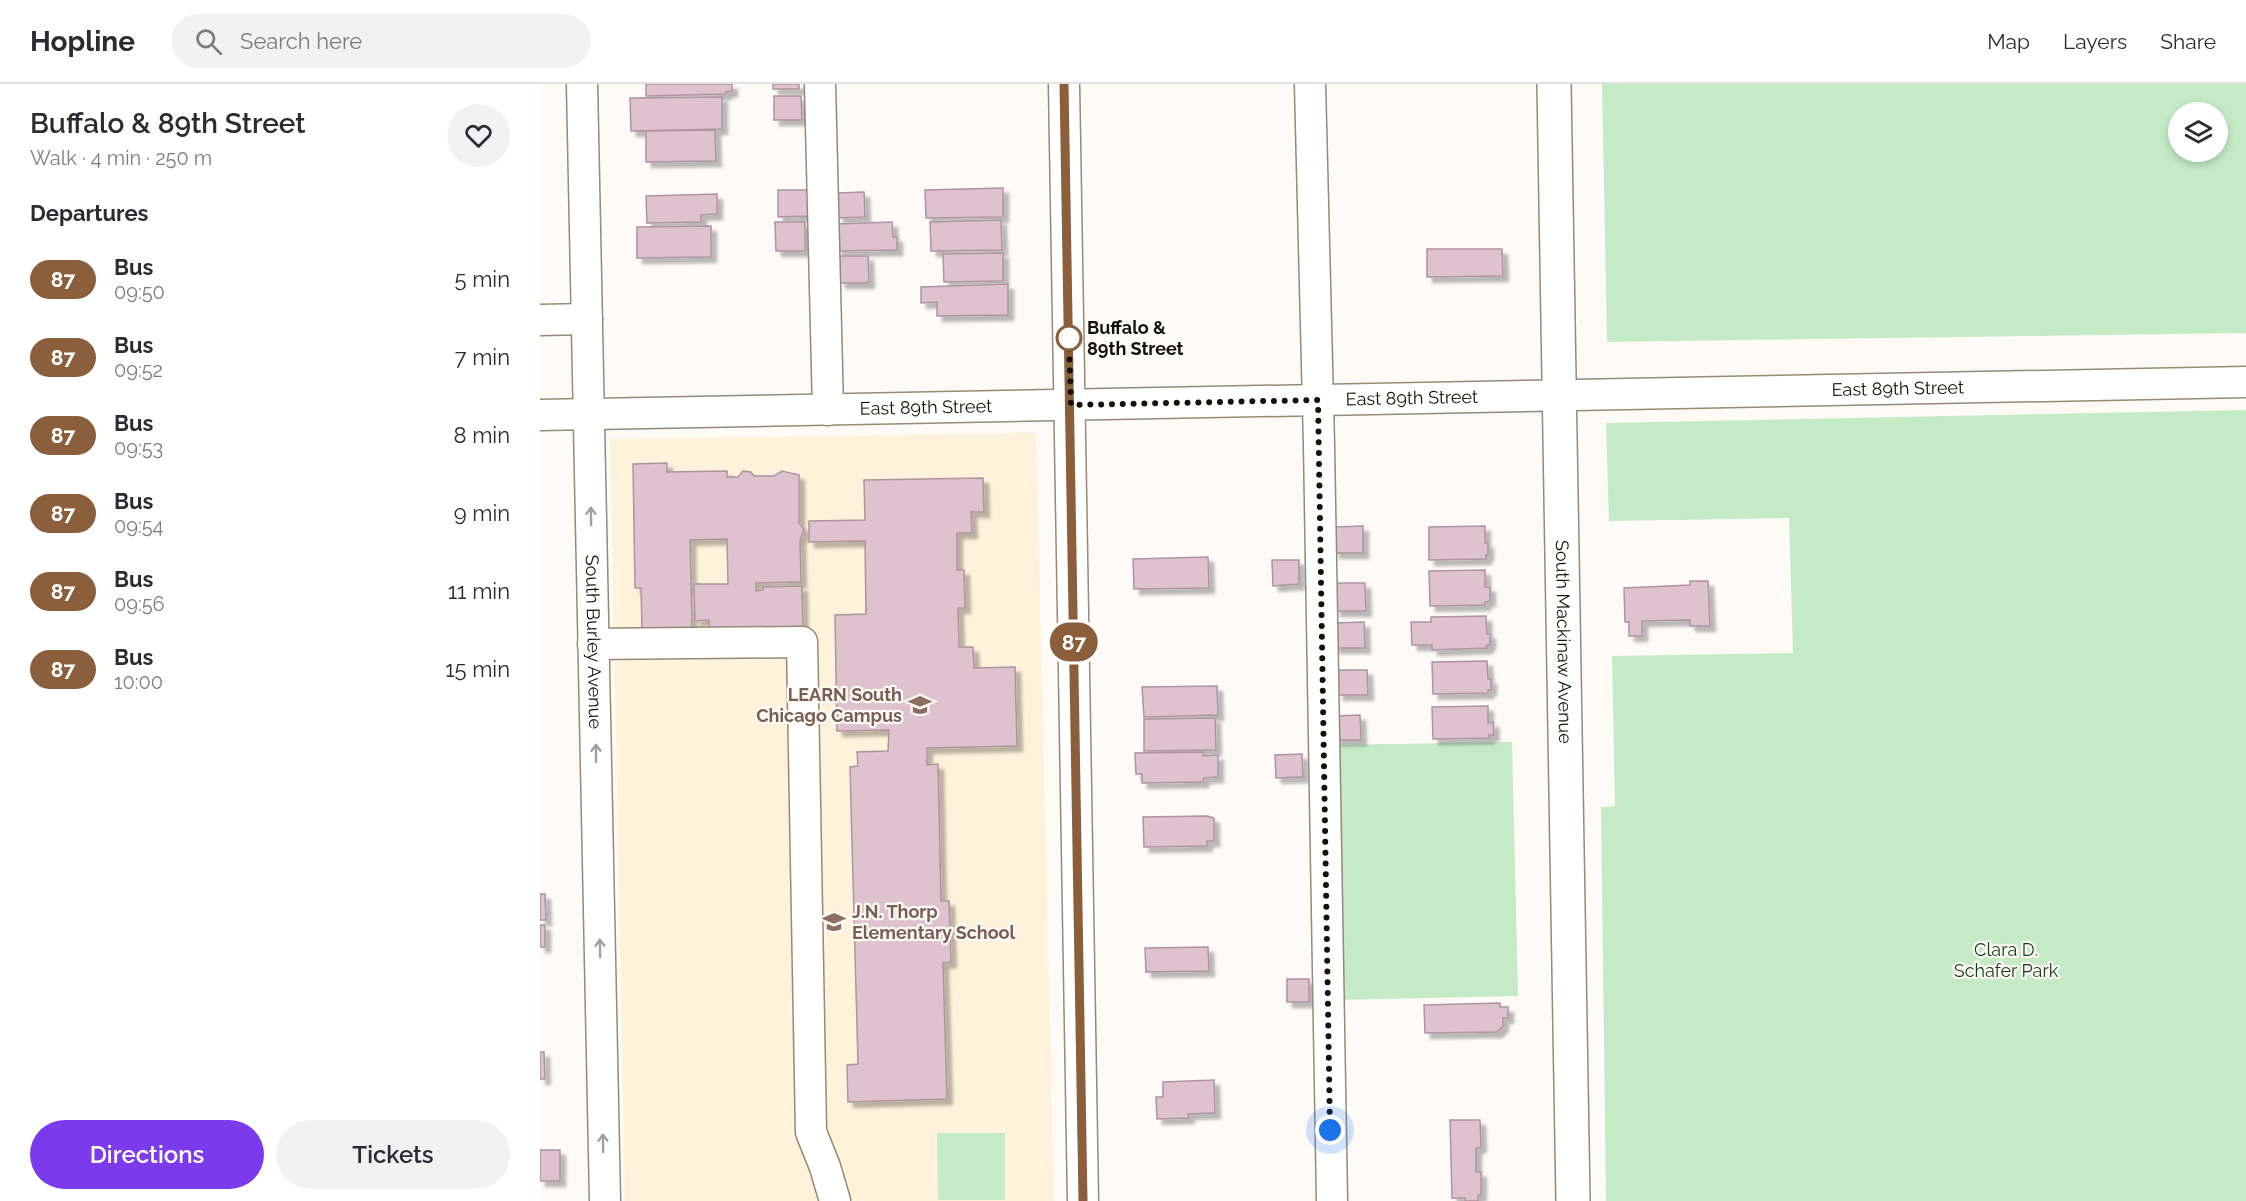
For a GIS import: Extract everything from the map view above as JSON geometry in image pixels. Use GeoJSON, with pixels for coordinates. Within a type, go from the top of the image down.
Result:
{"type":"FeatureCollection","features":[{"type":"Feature","properties":{"kind":"main road","name":"South Mackinaw Avenue"},"geometry":{"type":"LineString","coordinates":[[1554,84],[1573,1201]]}},
{"type":"Feature","properties":{"kind":"street","name":"South Burley Avenue"},"geometry":{"type":"LineString","coordinates":[[582,84],[605,1201]]}},
{"type":"Feature","properties":{"kind":"street"},"geometry":{"type":"LineString","coordinates":[[820,84],[828,410]]}},
{"type":"Feature","properties":{"kind":"street"},"geometry":{"type":"LineString","coordinates":[[1064,84],[1083,1201]]}},
{"type":"Feature","properties":{"kind":"street"},"geometry":{"type":"LineString","coordinates":[[1310,84],[1332,1201]]}},
{"type":"Feature","properties":{"kind":"street"},"geometry":{"type":"LineString","coordinates":[[540,320],[587,319]]}},
{"type":"Feature","properties":{"kind":"street","name":"East 89th Street"},"geometry":{"type":"LineString","coordinates":[[540,415],[2246,382]]}},
{"type":"Feature","properties":{"kind":"street"},"geometry":{"type":"LineString","coordinates":[[594,644],[801,642],[811,1132],[835,1201]]}},
{"type":"Feature","properties":{"kind":"shaded area","name":"J.N. Thorp Elementary School"},"geometry":{"type":"Polygon","coordinates":[[[1036,433],[1054,1201],[625,1201],[610,439],[1036,433]]]}},
{"type":"Feature","properties":{"kind":"green space"},"geometry":{"type":"Polygon","coordinates":[[[1602,84],[2246,84],[2246,333],[1607,342],[1602,84]]]}},
{"type":"Feature","properties":{"kind":"green space","name":"Clara D. Schafer Park"},"geometry":{"type":"Polygon","coordinates":[[[2246,410],[2246,1201],[1606,1201],[1601,807],[1615,806],[1612,656],[1793,653],[1789,518],[1609,521],[1606,423],[2246,410]]]}},
{"type":"Feature","properties":{"kind":"green space"},"geometry":{"type":"Polygon","coordinates":[[[1512,742],[1518,996],[1339,1000],[1333,745],[1512,742]]]}},
{"type":"Feature","properties":{"kind":"green space"},"geometry":{"type":"Polygon","coordinates":[[[937,1133],[1005,1133],[1005,1200],[938,1200],[937,1133]]]}},
{"type":"Feature","properties":{"kind":"building"},"geometry":{"type":"Polygon","coordinates":[[[646,84],[732,84],[732,91],[726,94],[646,96],[646,84]]]}},
{"type":"Feature","properties":{"kind":"building"},"geometry":{"type":"Polygon","coordinates":[[[773,84],[799,84],[799,89],[773,89],[773,84]]]}},
{"type":"Feature","properties":{"kind":"building"},"geometry":{"type":"Polygon","coordinates":[[[774,96],[801,96],[802,120],[774,120],[774,96]]]}},
{"type":"Feature","properties":{"kind":"building"},"geometry":{"type":"Polygon","coordinates":[[[722,97],[722,129],[631,131],[630,98],[722,97]]]}},
{"type":"Feature","properties":{"kind":"building"},"geometry":{"type":"Polygon","coordinates":[[[715,130],[716,161],[646,162],[646,131],[715,130]]]}},
{"type":"Feature","properties":{"kind":"building"},"geometry":{"type":"Polygon","coordinates":[[[1003,188],[1003,217],[926,218],[925,190],[1003,188]]]}},
{"type":"Feature","properties":{"kind":"building"},"geometry":{"type":"Polygon","coordinates":[[[778,190],[808,190],[808,216],[778,217],[778,190]]]}},
{"type":"Feature","properties":{"kind":"building"},"geometry":{"type":"Polygon","coordinates":[[[864,192],[865,217],[838,218],[837,193],[864,192]]]}},
{"type":"Feature","properties":{"kind":"building"},"geometry":{"type":"Polygon","coordinates":[[[717,194],[717,214],[701,215],[701,222],[647,223],[646,196],[717,194]]]}},
{"type":"Feature","properties":{"kind":"building"},"geometry":{"type":"Polygon","coordinates":[[[1001,220],[1002,250],[931,251],[930,222],[1001,220]]]}},
{"type":"Feature","properties":{"kind":"building"},"geometry":{"type":"Polygon","coordinates":[[[775,222],[805,222],[805,251],[776,251],[775,222]]]}},
{"type":"Feature","properties":{"kind":"building"},"geometry":{"type":"Polygon","coordinates":[[[892,222],[893,237],[897,237],[897,250],[837,251],[836,224],[892,222]]]}},
{"type":"Feature","properties":{"kind":"building"},"geometry":{"type":"Polygon","coordinates":[[[711,226],[711,257],[637,258],[637,227],[711,226]]]}},
{"type":"Feature","properties":{"kind":"building"},"geometry":{"type":"Polygon","coordinates":[[[1427,249],[1502,249],[1503,276],[1427,277],[1427,249]]]}},
{"type":"Feature","properties":{"kind":"building"},"geometry":{"type":"Polygon","coordinates":[[[1003,253],[1003,281],[944,282],[943,254],[1003,253]]]}},
{"type":"Feature","properties":{"kind":"building"},"geometry":{"type":"Polygon","coordinates":[[[839,256],[868,256],[869,283],[840,283],[839,256]]]}},
{"type":"Feature","properties":{"kind":"building"},"geometry":{"type":"Polygon","coordinates":[[[1008,284],[1008,315],[937,316],[937,302],[921,303],[921,287],[1008,284]]]}},
{"type":"Feature","properties":{"kind":"building"},"geometry":{"type":"Polygon","coordinates":[[[667,463],[667,472],[727,471],[727,477],[738,477],[743,471],[751,472],[754,476],[774,476],[782,471],[799,475],[799,523],[804,529],[800,541],[801,582],[756,583],[756,591],[763,590],[763,587],[802,586],[803,635],[710,637],[709,620],[695,621],[694,584],[728,584],[727,539],[690,540],[692,629],[642,630],[641,588],[635,588],[633,464],[667,463]]]}},
{"type":"Feature","properties":{"kind":"building"},"geometry":{"type":"Polygon","coordinates":[[[983,478],[984,512],[971,512],[972,533],[957,533],[957,570],[964,570],[965,608],[958,608],[959,647],[973,647],[974,668],[1015,667],[1017,746],[927,748],[927,765],[938,764],[941,901],[949,901],[951,962],[943,963],[947,1099],[848,1102],[847,1065],[858,1064],[850,767],[858,766],[857,752],[888,751],[889,730],[837,731],[835,615],[866,614],[865,541],[809,542],[809,521],[865,520],[864,480],[983,478]]]}},
{"type":"Feature","properties":{"kind":"building"},"geometry":{"type":"Polygon","coordinates":[[[1363,526],[1363,553],[1334,553],[1333,527],[1363,526]]]}},
{"type":"Feature","properties":{"kind":"building"},"geometry":{"type":"Polygon","coordinates":[[[1485,526],[1485,543],[1488,543],[1486,559],[1429,560],[1429,527],[1485,526]]]}},
{"type":"Feature","properties":{"kind":"building"},"geometry":{"type":"Polygon","coordinates":[[[1208,557],[1209,588],[1134,589],[1133,559],[1208,557]]]}},
{"type":"Feature","properties":{"kind":"building"},"geometry":{"type":"Polygon","coordinates":[[[1272,560],[1299,560],[1299,584],[1273,586],[1272,560]]]}},
{"type":"Feature","properties":{"kind":"building"},"geometry":{"type":"Polygon","coordinates":[[[1485,570],[1485,587],[1490,587],[1490,601],[1485,602],[1485,605],[1430,606],[1429,571],[1485,570]]]}},
{"type":"Feature","properties":{"kind":"building"},"geometry":{"type":"Polygon","coordinates":[[[1690,581],[1708,581],[1710,626],[1690,626],[1690,620],[1642,621],[1642,636],[1629,636],[1629,622],[1625,622],[1624,588],[1690,585],[1690,581]]]}},
{"type":"Feature","properties":{"kind":"building"},"geometry":{"type":"Polygon","coordinates":[[[1334,583],[1365,583],[1366,611],[1335,611],[1334,583]]]}},
{"type":"Feature","properties":{"kind":"building"},"geometry":{"type":"Polygon","coordinates":[[[1486,616],[1487,634],[1490,634],[1490,645],[1487,645],[1487,648],[1432,650],[1432,645],[1412,645],[1411,622],[1431,622],[1431,617],[1486,616]]]}},
{"type":"Feature","properties":{"kind":"building"},"geometry":{"type":"Polygon","coordinates":[[[1364,622],[1365,648],[1334,648],[1334,623],[1364,622]]]}},
{"type":"Feature","properties":{"kind":"building"},"geometry":{"type":"Polygon","coordinates":[[[1487,661],[1488,679],[1491,679],[1491,690],[1488,690],[1488,693],[1433,694],[1432,662],[1487,661]]]}},
{"type":"Feature","properties":{"kind":"building"},"geometry":{"type":"Polygon","coordinates":[[[1337,670],[1367,670],[1368,695],[1338,695],[1337,670]]]}},
{"type":"Feature","properties":{"kind":"building"},"geometry":{"type":"Polygon","coordinates":[[[1217,686],[1218,715],[1144,717],[1142,687],[1217,686]]]}},
{"type":"Feature","properties":{"kind":"building"},"geometry":{"type":"Polygon","coordinates":[[[1488,706],[1488,723],[1493,722],[1494,735],[1489,735],[1489,738],[1433,739],[1432,707],[1488,706]]]}},
{"type":"Feature","properties":{"kind":"building"},"geometry":{"type":"Polygon","coordinates":[[[1360,715],[1361,740],[1334,740],[1334,716],[1360,715]]]}},
{"type":"Feature","properties":{"kind":"building"},"geometry":{"type":"Polygon","coordinates":[[[1215,718],[1216,750],[1144,751],[1144,719],[1215,718]]]}},
{"type":"Feature","properties":{"kind":"building"},"geometry":{"type":"Polygon","coordinates":[[[1203,752],[1203,756],[1218,755],[1218,777],[1204,778],[1203,782],[1142,783],[1142,774],[1136,774],[1135,753],[1203,752]]]}},
{"type":"Feature","properties":{"kind":"building"},"geometry":{"type":"Polygon","coordinates":[[[1302,754],[1303,777],[1276,778],[1275,755],[1302,754]]]}},
{"type":"Feature","properties":{"kind":"building"},"geometry":{"type":"Polygon","coordinates":[[[1207,816],[1214,818],[1214,841],[1207,841],[1207,846],[1144,847],[1143,817],[1207,816]]]}},
{"type":"Feature","properties":{"kind":"building"},"geometry":{"type":"Polygon","coordinates":[[[540,894],[545,894],[546,920],[540,920],[540,894]]]}},
{"type":"Feature","properties":{"kind":"building"},"geometry":{"type":"Polygon","coordinates":[[[540,925],[545,925],[545,947],[540,947],[540,925]]]}},
{"type":"Feature","properties":{"kind":"building"},"geometry":{"type":"Polygon","coordinates":[[[1208,947],[1209,971],[1146,972],[1145,948],[1208,947]]]}},
{"type":"Feature","properties":{"kind":"building"},"geometry":{"type":"Polygon","coordinates":[[[1287,979],[1309,979],[1309,1002],[1287,1002],[1287,979]]]}},
{"type":"Feature","properties":{"kind":"building"},"geometry":{"type":"Polygon","coordinates":[[[1500,1003],[1500,1007],[1508,1007],[1508,1018],[1503,1018],[1503,1026],[1497,1032],[1425,1033],[1424,1005],[1500,1003]]]}},
{"type":"Feature","properties":{"kind":"building"},"geometry":{"type":"Polygon","coordinates":[[[540,1052],[544,1052],[545,1079],[540,1079],[540,1052]]]}},
{"type":"Feature","properties":{"kind":"building"},"geometry":{"type":"Polygon","coordinates":[[[1214,1080],[1215,1113],[1188,1114],[1189,1118],[1157,1119],[1156,1097],[1163,1097],[1163,1082],[1214,1080]]]}},
{"type":"Feature","properties":{"kind":"building"},"geometry":{"type":"Polygon","coordinates":[[[1450,1120],[1480,1120],[1481,1147],[1476,1148],[1476,1172],[1481,1172],[1481,1195],[1478,1195],[1478,1201],[1452,1198],[1450,1120]]]}},
{"type":"Feature","properties":{"kind":"building"},"geometry":{"type":"Polygon","coordinates":[[[540,1150],[560,1150],[560,1181],[540,1181],[540,1150]]]}},
{"type":"Feature","properties":{"kind":"bus line","name":"87"},"geometry":{"type":"LineString","coordinates":[[1064,84],[1083,1201]]}},
{"type":"Feature","properties":{"kind":"place","name":"Buffalo & 89th Street"},"geometry":{"type":"Point","coordinates":[1069,338]}},
{"type":"Feature","properties":{"kind":"place","name":"LEARN South Chicago Campus"},"geometry":{"type":"Point","coordinates":[920,705]}},
{"type":"Feature","properties":{"kind":"place","name":"J.N. Thorp Elementary School"},"geometry":{"type":"Point","coordinates":[834,922]}},
{"type":"Feature","properties":{"kind":"route"},"geometry":{"type":"LineString","coordinates":[[1069,338],[1071,405],[1318,400],[1330,1130]]}}]}
